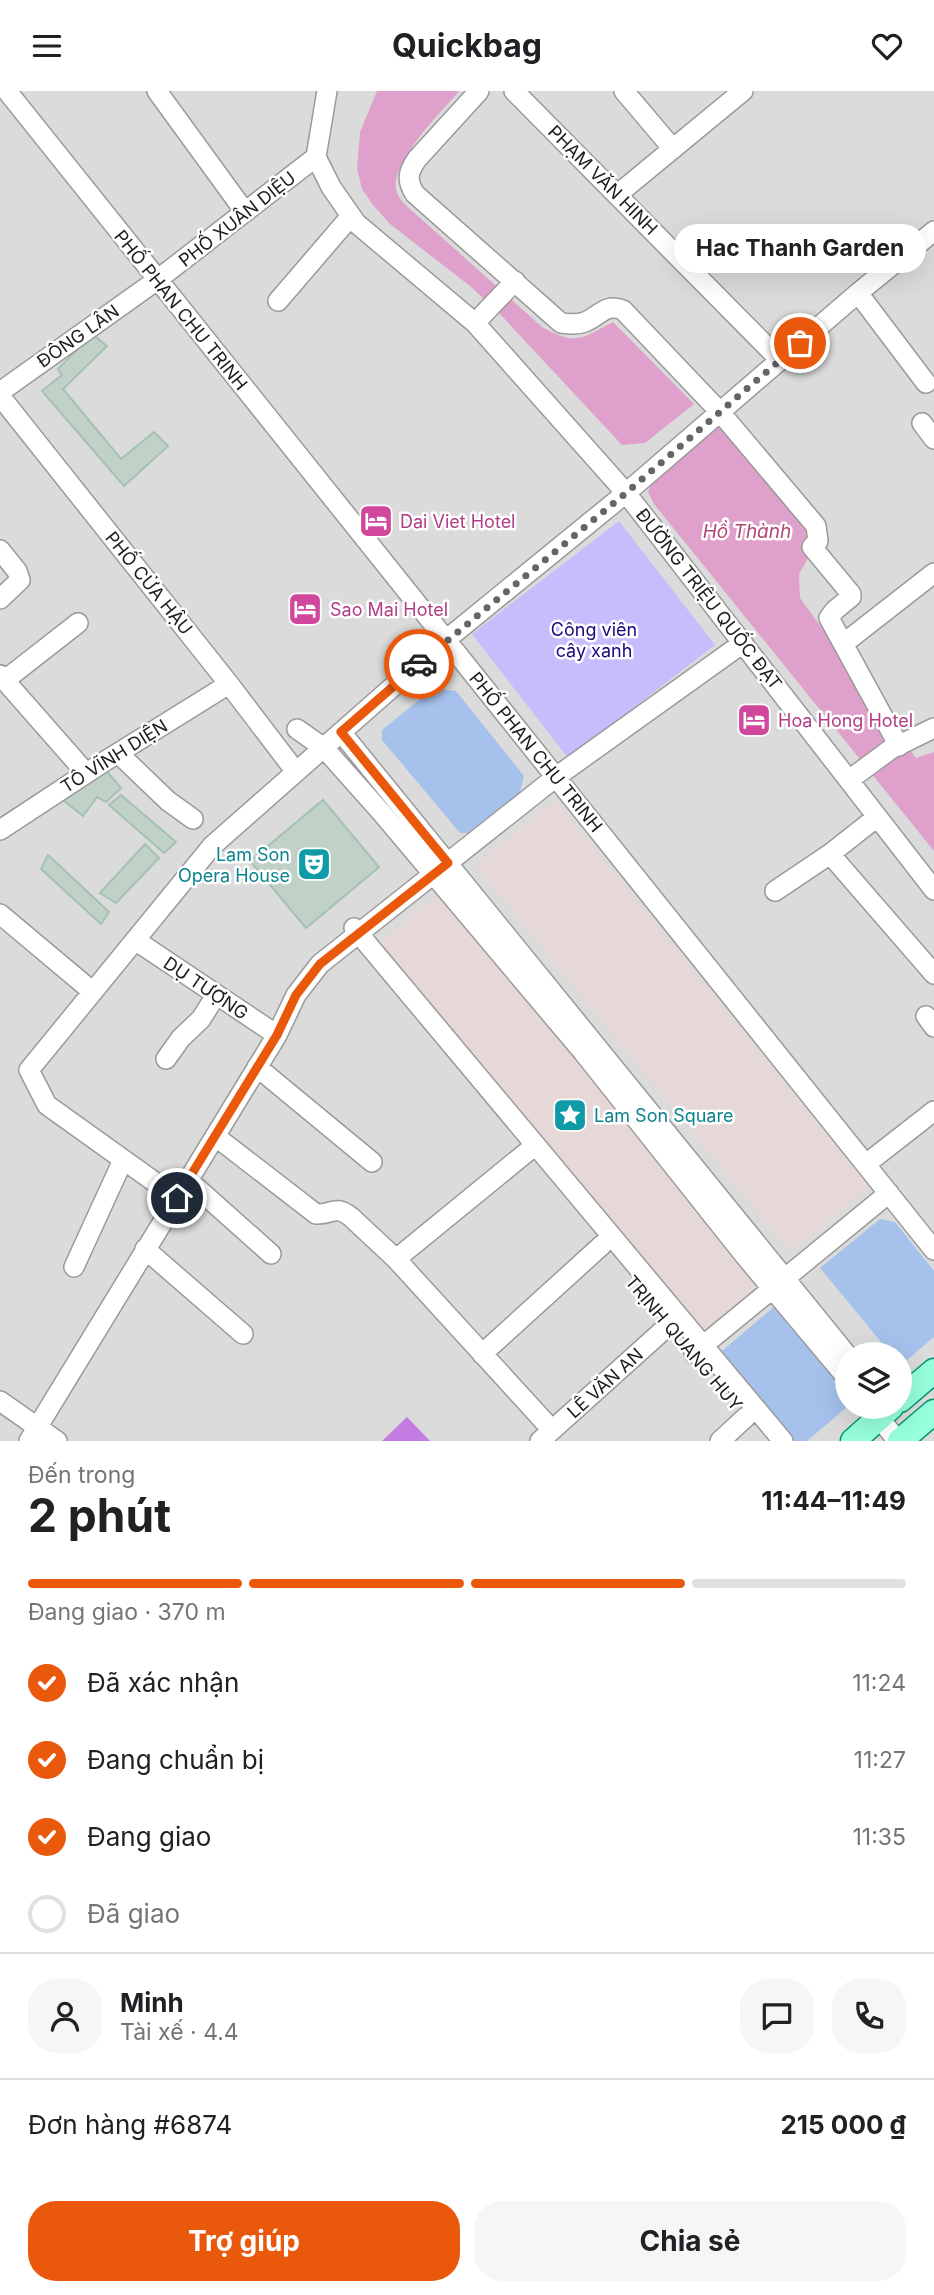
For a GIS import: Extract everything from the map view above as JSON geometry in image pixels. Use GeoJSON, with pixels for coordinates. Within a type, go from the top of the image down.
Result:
{"type":"FeatureCollection","features":[{"type":"Feature","properties":{"kind":"main road"},"geometry":{"type":"LineString","coordinates":[[912,1390],[934,1371]]}},
{"type":"Feature","properties":{"kind":"main road"},"geometry":{"type":"LineString","coordinates":[[891,1419],[903,1438],[934,1412]]}},
{"type":"Feature","properties":{"kind":"main road"},"geometry":{"type":"LineString","coordinates":[[853,1441],[874,1419]]}},
{"type":"Feature","properties":{"kind":"street","name":"PHỐ PHAN CHU TRINH"},"geometry":{"type":"LineString","coordinates":[[7,91],[932,1244]]}},
{"type":"Feature","properties":{"kind":"street"},"geometry":{"type":"LineString","coordinates":[[157,91],[245,212]]}},
{"type":"Feature","properties":{"kind":"street"},"geometry":{"type":"LineString","coordinates":[[316,157],[327,91]]}},
{"type":"Feature","properties":{"kind":"street"},"geometry":{"type":"LineString","coordinates":[[479,91],[409,171],[409,184],[415,194],[561,323],[574,325],[587,321],[603,309],[614,307],[623,310],[720,412],[816,526],[818,541],[812,547],[851,594],[829,618],[895,747]]}},
{"type":"Feature","properties":{"kind":"street","name":"PHẠM VĂN HINH"},"geometry":{"type":"LineString","coordinates":[[514,91],[780,359]]}},
{"type":"Feature","properties":{"kind":"street"},"geometry":{"type":"LineString","coordinates":[[624,91],[673,149]]}},
{"type":"Feature","properties":{"kind":"street"},"geometry":{"type":"LineString","coordinates":[[618,194],[743,91]]}},
{"type":"Feature","properties":{"kind":"street","name":"PHỐ XUÂN DIỆU"},"geometry":{"type":"LineString","coordinates":[[157,281],[316,157]]}},
{"type":"Feature","properties":{"kind":"street","name":"ĐƯỜNG TRIỆU QUỐC ĐẠT"},"geometry":{"type":"LineString","coordinates":[[316,157],[331,187],[356,223],[480,318],[626,493],[743,643],[854,776],[877,817],[934,890]]}},
{"type":"Feature","properties":{"kind":"street"},"geometry":{"type":"LineString","coordinates":[[278,301],[351,216]]}},
{"type":"Feature","properties":{"kind":"street"},"geometry":{"type":"LineString","coordinates":[[177,1198],[47,1105],[29,1070],[212,846],[447,639],[626,493],[780,359],[934,231]]}},
{"type":"Feature","properties":{"kind":"street","name":"ĐÔNG LÂN"},"geometry":{"type":"LineString","coordinates":[[0,394],[157,281]]}},
{"type":"Feature","properties":{"kind":"street"},"geometry":{"type":"LineString","coordinates":[[480,318],[515,281]]}},
{"type":"Feature","properties":{"kind":"street"},"geometry":{"type":"LineString","coordinates":[[858,293],[926,383]]}},
{"type":"Feature","properties":{"kind":"street","name":"PHỐ CỬA HẬU"},"geometry":{"type":"LineString","coordinates":[[0,394],[296,772]]}},
{"type":"Feature","properties":{"kind":"street"},"geometry":{"type":"LineString","coordinates":[[0,550],[17,571],[20,580],[0,599]]}},
{"type":"Feature","properties":{"kind":"street"},"geometry":{"type":"LineString","coordinates":[[843,644],[934,573]]}},
{"type":"Feature","properties":{"kind":"street"},"geometry":{"type":"LineString","coordinates":[[78,623],[2,677],[86,773]]}},
{"type":"Feature","properties":{"kind":"street"},"geometry":{"type":"LineString","coordinates":[[33,1434],[277,1035],[296,995],[320,964],[556,777],[743,643]]}},
{"type":"Feature","properties":{"kind":"street","name":"TÔ VĨNH DIỆN"},"geometry":{"type":"LineString","coordinates":[[0,830],[229,684]]}},
{"type":"Feature","properties":{"kind":"street"},"geometry":{"type":"LineString","coordinates":[[854,776],[895,747],[934,728]]}},
{"type":"Feature","properties":{"kind":"street"},"geometry":{"type":"LineString","coordinates":[[297,729],[324,748],[441,869]]}},
{"type":"Feature","properties":{"kind":"street"},"geometry":{"type":"LineString","coordinates":[[341,732],[441,869],[779,1283],[835,1361]]}},
{"type":"Feature","properties":{"kind":"street"},"geometry":{"type":"LineString","coordinates":[[118,753],[168,801],[193,819]]}},
{"type":"Feature","properties":{"kind":"street"},"geometry":{"type":"LineString","coordinates":[[775,891],[830,855],[877,817]]}},
{"type":"Feature","properties":{"kind":"street"},"geometry":{"type":"LineString","coordinates":[[830,855],[934,974]]}},
{"type":"Feature","properties":{"kind":"street"},"geometry":{"type":"LineString","coordinates":[[0,914],[93,992]]}},
{"type":"Feature","properties":{"kind":"street"},"geometry":{"type":"LineString","coordinates":[[356,933],[698,1350],[783,1441]]}},
{"type":"Feature","properties":{"kind":"street","name":"TRỊNH QUANG HUY"},"geometry":{"type":"LineString","coordinates":[[356,933],[602,1245],[669,1325],[698,1350],[746,1417],[767,1441]]}},
{"type":"Feature","properties":{"kind":"street","name":"DỤ TƯỢNG"},"geometry":{"type":"LineString","coordinates":[[135,940],[277,1035]]}},
{"type":"Feature","properties":{"kind":"street"},"geometry":{"type":"LineString","coordinates":[[166,1059],[181,1038],[201,1019],[216,995]]}},
{"type":"Feature","properties":{"kind":"street"},"geometry":{"type":"LineString","coordinates":[[257,1067],[372,1162]]}},
{"type":"Feature","properties":{"kind":"street"},"geometry":{"type":"LineString","coordinates":[[866,1164],[934,1111]]}},
{"type":"Feature","properties":{"kind":"street"},"geometry":{"type":"LineString","coordinates":[[215,1136],[316,1214],[324,1214],[334,1209],[342,1210],[396,1259],[482,1354],[546,1436]]}},
{"type":"Feature","properties":{"kind":"street"},"geometry":{"type":"LineString","coordinates":[[396,1259],[527,1152]]}},
{"type":"Feature","properties":{"kind":"street"},"geometry":{"type":"LineString","coordinates":[[74,1267],[123,1160]]}},
{"type":"Feature","properties":{"kind":"street"},"geometry":{"type":"LineString","coordinates":[[188,1180],[271,1254]]}},
{"type":"Feature","properties":{"kind":"street"},"geometry":{"type":"LineString","coordinates":[[698,1350],[889,1193]]}},
{"type":"Feature","properties":{"kind":"street"},"geometry":{"type":"LineString","coordinates":[[482,1354],[602,1245]]}},
{"type":"Feature","properties":{"kind":"street"},"geometry":{"type":"LineString","coordinates":[[145,1249],[243,1334]]}},
{"type":"Feature","properties":{"kind":"street"},"geometry":{"type":"LineString","coordinates":[[779,1283],[835,1342]]}},
{"type":"Feature","properties":{"kind":"street","name":"LÊ VĂN AN"},"geometry":{"type":"LineString","coordinates":[[546,1436],[669,1325]]}},
{"type":"Feature","properties":{"kind":"street"},"geometry":{"type":"LineString","coordinates":[[0,1401],[33,1434],[57,1441]]}},
{"type":"Feature","properties":{"kind":"street"},"geometry":{"type":"LineString","coordinates":[[720,1441],[746,1417]]}},
{"type":"Feature","properties":{"kind":"shaded area"},"geometry":{"type":"Polygon","coordinates":[[[0,91],[934,91],[934,1441],[0,1441],[0,91]]]}},
{"type":"Feature","properties":{"kind":"shaded area"},"geometry":{"type":"Polygon","coordinates":[[[434,688],[456,691],[524,776],[520,792],[468,833],[460,833],[382,740],[382,730],[434,688]]]}},
{"type":"Feature","properties":{"kind":"shaded area"},"geometry":{"type":"Polygon","coordinates":[[[555,800],[869,1187],[790,1252],[475,865],[555,800]]]}},
{"type":"Feature","properties":{"kind":"shaded area","name":"Lam Son Square"},"geometry":{"type":"Polygon","coordinates":[[[441,891],[764,1283],[698,1334],[374,948],[441,891]]]}},
{"type":"Feature","properties":{"kind":"shaded area"},"geometry":{"type":"Polygon","coordinates":[[[880,1219],[895,1222],[934,1271],[934,1337],[912,1356],[912,1342],[881,1342],[820,1268],[880,1219]]]}},
{"type":"Feature","properties":{"kind":"shaded area"},"geometry":{"type":"Polygon","coordinates":[[[776,1305],[835,1375],[835,1417],[807,1441],[788,1441],[716,1356],[776,1305]]]}},
{"type":"Feature","properties":{"kind":"shaded area"},"geometry":{"type":"Polygon","coordinates":[[[407,1417],[430,1441],[382,1441],[407,1417]]]}},
{"type":"Feature","properties":{"kind":"green space","name":"Công viên cây xanh"},"geometry":{"type":"Polygon","coordinates":[[[619,521],[715,645],[568,758],[472,634],[619,521]]]}},
{"type":"Feature","properties":{"kind":"water"},"geometry":{"type":"Polygon","coordinates":[[[377,91],[459,91],[417,140],[399,170],[396,183],[398,195],[404,203],[542,327],[563,337],[578,338],[613,322],[694,404],[645,443],[622,445],[498,312],[470,286],[390,224],[362,189],[357,169],[360,132],[377,91]]]}},
{"type":"Feature","properties":{"kind":"water","name":"Hồ Thành"},"geometry":{"type":"Polygon","coordinates":[[[723,426],[819,539],[799,574],[800,598],[916,758],[934,752],[934,851],[654,504],[648,492],[651,484],[715,429],[723,426]]]}},
{"type":"Feature","properties":{"kind":"building"},"geometry":{"type":"Polygon","coordinates":[[[92,334],[107,346],[63,389],[121,459],[154,432],[168,446],[124,486],[42,391],[62,375],[58,369],[92,334]]]}},
{"type":"Feature","properties":{"kind":"building"},"geometry":{"type":"Polygon","coordinates":[[[103,767],[121,788],[106,802],[97,797],[83,816],[63,800],[103,767]]]}},
{"type":"Feature","properties":{"kind":"building"},"geometry":{"type":"Polygon","coordinates":[[[121,795],[176,842],[164,853],[109,805],[121,795]]]}},
{"type":"Feature","properties":{"kind":"building","name":"Lam Son Opera House"},"geometry":{"type":"Polygon","coordinates":[[[323,800],[379,867],[306,928],[250,861],[323,800]]]}},
{"type":"Feature","properties":{"kind":"building"},"geometry":{"type":"Polygon","coordinates":[[[145,844],[159,858],[116,903],[100,893],[145,844]]]}},
{"type":"Feature","properties":{"kind":"building"},"geometry":{"type":"Polygon","coordinates":[[[48,855],[109,912],[101,924],[41,869],[48,855]]]}},
{"type":"Feature","properties":{"kind":"way so far"},"geometry":{"type":"LineString","coordinates":[[419,664],[626,493],[800,343]]}},
{"type":"Feature","properties":{"kind":"place","name":"Hac Thanh Garden"},"geometry":{"type":"Point","coordinates":[800,343]}},
{"type":"Feature","properties":{"kind":"place","name":"Dai Viet Hotel"},"geometry":{"type":"Point","coordinates":[376,521]}},
{"type":"Feature","properties":{"kind":"place","name":"Sao Mai Hotel"},"geometry":{"type":"Point","coordinates":[305,609]}},
{"type":"Feature","properties":{"kind":"place","name":"Hoa Hong Hotel"},"geometry":{"type":"Point","coordinates":[754,720]}},
{"type":"Feature","properties":{"kind":"place","name":"Lam Son Opera House"},"geometry":{"type":"Point","coordinates":[314,864]}},
{"type":"Feature","properties":{"kind":"place","name":"Lam Son Square"},"geometry":{"type":"Point","coordinates":[570,1115]}},
{"type":"Feature","properties":{"kind":"route"},"geometry":{"type":"LineString","coordinates":[[177,1198],[277,1035],[296,995],[320,964],[448,863],[341,732],[419,664]]}}]}
